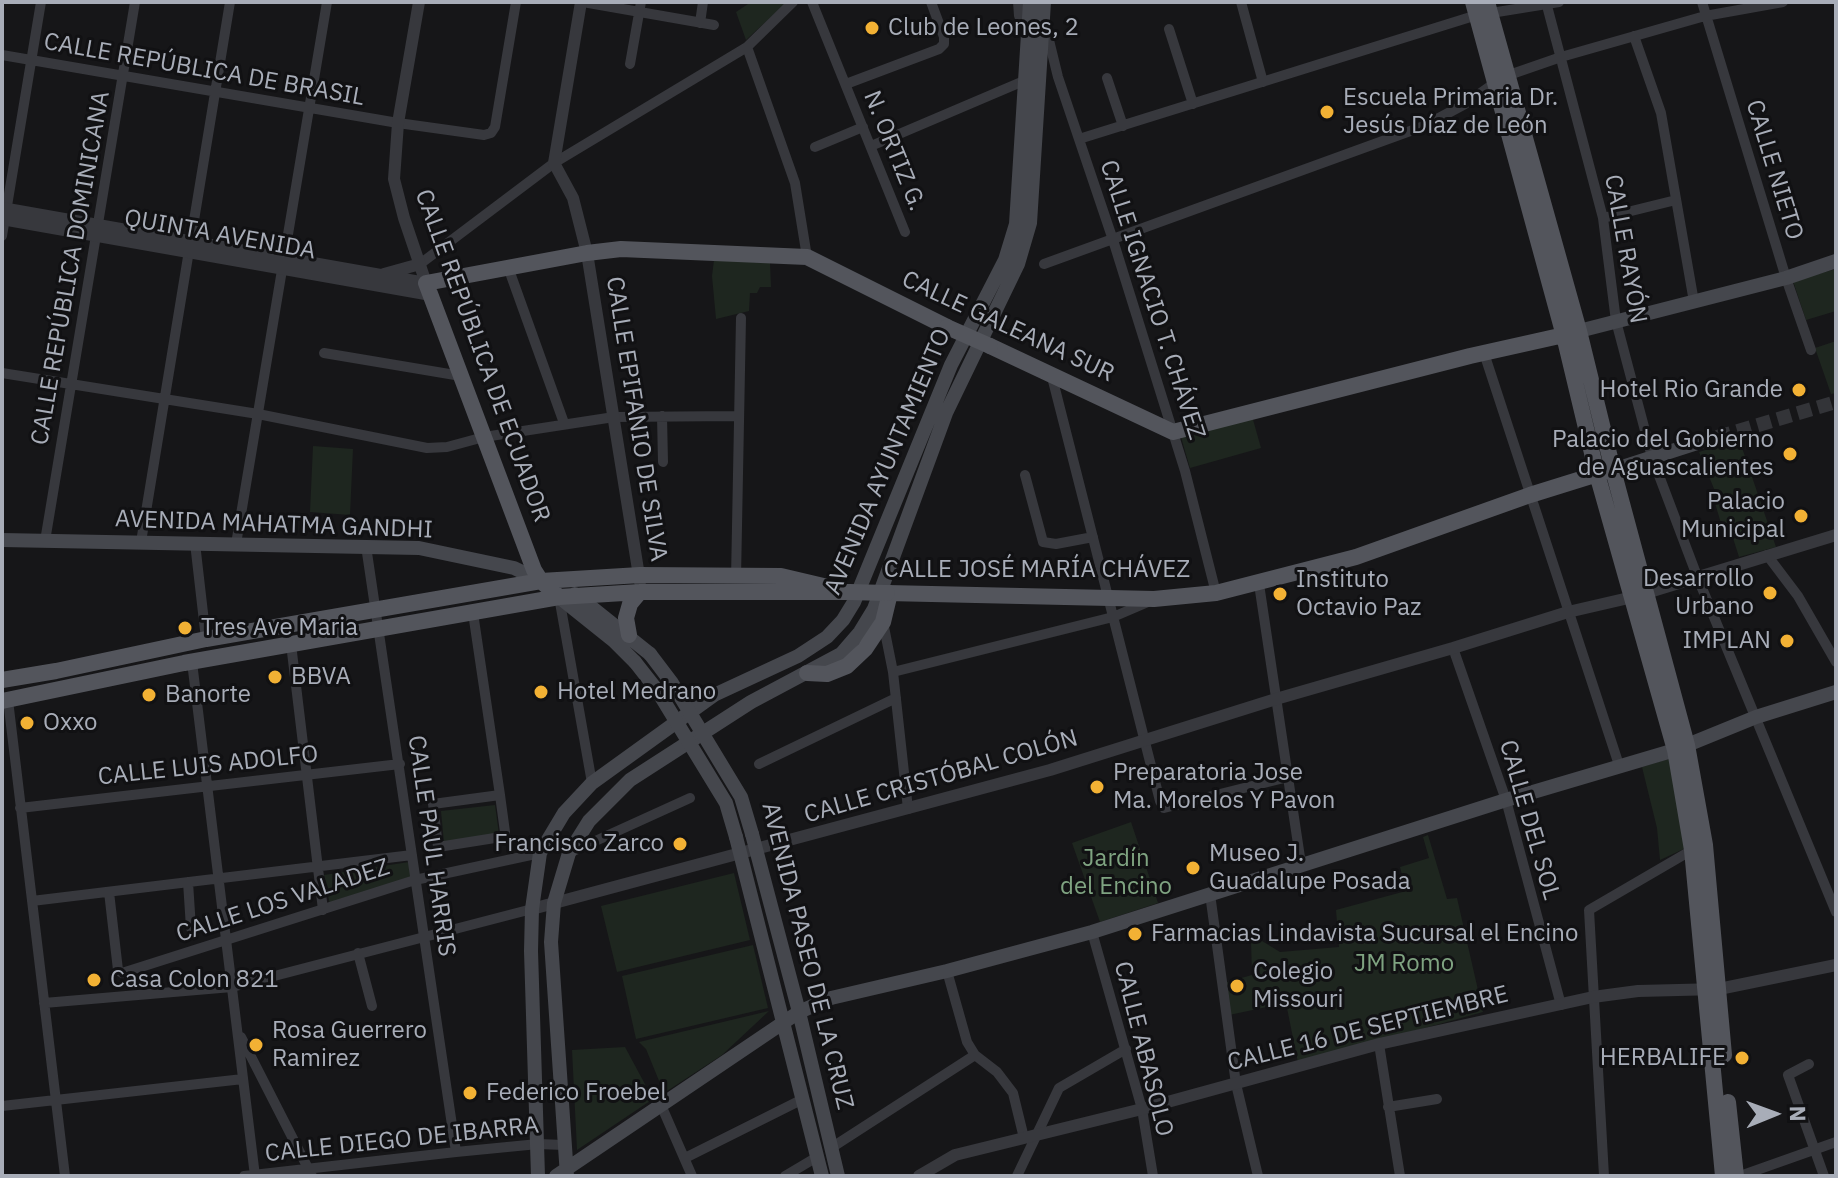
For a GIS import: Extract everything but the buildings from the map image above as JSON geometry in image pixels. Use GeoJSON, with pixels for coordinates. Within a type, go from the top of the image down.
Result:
{"type":"FeatureCollection","features":[{"type":"Feature","properties":{"kind":"main road","name":"AVENIDA AYUNTAMIENTO"},"geometry":{"type":"LineString","coordinates":[[563,1174],[564,1145],[551,942],[554,903],[569,853],[589,821],[630,780],[751,702],[841,654],[874,609],[946,413],[1018,264],[1030,223],[1037,22],[1030,2]]}},
{"type":"Feature","properties":{"kind":"main road","name":"AVENIDA AYUNTAMIENTO"},"geometry":{"type":"LineString","coordinates":[[538,1176],[532,909],[540,853],[564,813],[592,783],[714,695],[798,656],[827,637],[854,602],[951,365],[1005,260],[1016,224],[1026,80],[1044,2]]}},
{"type":"Feature","properties":{"kind":"main road"},"geometry":{"type":"LineString","coordinates":[[1482,8],[1502,79],[1539,251],[1572,334],[1605,472],[1705,845],[1723,1176]]}},
{"type":"Feature","properties":{"kind":"main road","name":"CALLE GALEANA SUR"},"geometry":{"type":"LineString","coordinates":[[429,289],[508,267],[621,249],[807,257],[947,327],[1173,432]]}},
{"type":"Feature","properties":{"kind":"main road"},"geometry":{"type":"LineString","coordinates":[[1173,432],[1484,353],[1572,334],[1786,278],[1836,261]]}},
{"type":"Feature","properties":{"kind":"main road","name":"CALLE REPÚBLICA DE ECUADOR"},"geometry":{"type":"LineString","coordinates":[[429,289],[534,570],[548,580]]}},
{"type":"Feature","properties":{"kind":"main road"},"geometry":{"type":"LineString","coordinates":[[1605,472],[1697,443]]}},
{"type":"Feature","properties":{"kind":"main road","name":"CALLE JOSÉ MARÍA CHÁVEZ"},"geometry":{"type":"LineString","coordinates":[[5,701],[192,662],[577,595],[845,592],[1154,599],[1216,593],[1356,557],[1530,495],[1605,472]]}},
{"type":"Feature","properties":{"kind":"main road","name":"AVENIDA MAHATMA GANDHI"},"geometry":{"type":"LineString","coordinates":[[2,540],[419,548],[514,568],[548,580]]}},
{"type":"Feature","properties":{"kind":"main road","name":"CALLE JOSÉ MARÍA CHÁVEZ"},"geometry":{"type":"LineString","coordinates":[[2,680],[206,639],[548,580],[640,575],[781,576],[845,592]]}},
{"type":"Feature","properties":{"kind":"main road","name":"AVENIDA PASEO DE LA CRUZ"},"geometry":{"type":"LineString","coordinates":[[548,580],[577,595],[650,654],[672,683],[741,797],[799,1012],[838,1176]]}},
{"type":"Feature","properties":{"kind":"main road","name":"AVENIDA PASEO DE LA CRUZ"},"geometry":{"type":"LineString","coordinates":[[548,580],[559,597],[635,662],[657,690],[726,803],[822,1176]]}},
{"type":"Feature","properties":{"kind":"main road"},"geometry":{"type":"LineString","coordinates":[[629,635],[626,618],[630,604],[640,592]]}},
{"type":"Feature","properties":{"kind":"main road"},"geometry":{"type":"LineString","coordinates":[[807,673],[827,674],[847,666],[865,649],[883,622],[889,593]]}},
{"type":"Feature","properties":{"kind":"main road"},"geometry":{"type":"LineString","coordinates":[[5,701],[13,687],[45,679],[56,671]]}},
{"type":"Feature","properties":{"kind":"main road"},"geometry":{"type":"LineString","coordinates":[[563,1174],[783,1022],[831,998],[1092,932],[1506,800],[1620,768],[1681,748],[1756,717],[1836,692]]}},
{"type":"Feature","properties":{"kind":"main road"},"geometry":{"type":"LineString","coordinates":[[1681,748],[1692,850],[1738,1176]]}},
{"type":"Feature","properties":{"kind":"street"},"geometry":{"type":"LineString","coordinates":[[2,236],[41,2]]}},
{"type":"Feature","properties":{"kind":"street","name":"CALLE REPÚBLICA DOMINICANA"},"geometry":{"type":"LineString","coordinates":[[45,541],[135,2]]}},
{"type":"Feature","properties":{"kind":"street"},"geometry":{"type":"LineString","coordinates":[[141,542],[230,2]]}},
{"type":"Feature","properties":{"kind":"street"},"geometry":{"type":"LineString","coordinates":[[236,544],[327,2]]}},
{"type":"Feature","properties":{"kind":"street","name":"CALLE REPÚBLICA DE ECUADOR"},"geometry":{"type":"LineString","coordinates":[[419,2],[398,123],[394,179],[429,289]]}},
{"type":"Feature","properties":{"kind":"street","name":"CALLE REPÚBLICA DE BRASIL"},"geometry":{"type":"LineString","coordinates":[[2,55],[484,135],[491,133],[495,127],[516,2]]}},
{"type":"Feature","properties":{"kind":"street"},"geometry":{"type":"LineString","coordinates":[[554,163],[582,2],[640,7],[714,25]]}},
{"type":"Feature","properties":{"kind":"street"},"geometry":{"type":"LineString","coordinates":[[700,23],[703,2]]}},
{"type":"Feature","properties":{"kind":"street"},"geometry":{"type":"LineString","coordinates":[[381,275],[420,264],[554,163],[747,47],[793,2]]}},
{"type":"Feature","properties":{"kind":"street","name":"N. ORTIZ G."},"geometry":{"type":"LineString","coordinates":[[812,2],[905,232]]}},
{"type":"Feature","properties":{"kind":"street","name":"N. ORTIZ G."},"geometry":{"type":"LineString","coordinates":[[846,84],[939,49],[944,44],[944,37],[931,2]]}},
{"type":"Feature","properties":{"kind":"street","name":"CALLE IGNACIO T. CHÁVEZ"},"geometry":{"type":"LineString","coordinates":[[1018,2],[1019,16],[1037,22],[1113,240],[1173,432],[1216,593]]}},
{"type":"Feature","properties":{"kind":"street"},"geometry":{"type":"LineString","coordinates":[[1241,2],[1263,82]]}},
{"type":"Feature","properties":{"kind":"street"},"geometry":{"type":"LineString","coordinates":[[1079,139],[1263,82],[1482,8],[1559,2]]}},
{"type":"Feature","properties":{"kind":"street","name":"CALLE NIETO"},"geometry":{"type":"LineString","coordinates":[[1702,2],[1811,350]]}},
{"type":"Feature","properties":{"kind":"street"},"geometry":{"type":"LineString","coordinates":[[1044,264],[1424,126],[1502,79],[1561,57],[1705,16],[1783,2]]}},
{"type":"Feature","properties":{"kind":"street","name":"CALLE RAYÓN"},"geometry":{"type":"LineString","coordinates":[[1546,3],[1603,218],[1616,321],[1652,457],[1697,576],[1836,912]]}},
{"type":"Feature","properties":{"kind":"street"},"geometry":{"type":"LineString","coordinates":[[630,64],[640,7]]}},
{"type":"Feature","properties":{"kind":"street"},"geometry":{"type":"LineString","coordinates":[[1169,29],[1193,104]]}},
{"type":"Feature","properties":{"kind":"street"},"geometry":{"type":"LineString","coordinates":[[1634,36],[1661,113],[1694,302]]}},
{"type":"Feature","properties":{"kind":"street"},"geometry":{"type":"LineString","coordinates":[[747,47],[795,183],[807,257]]}},
{"type":"Feature","properties":{"kind":"street"},"geometry":{"type":"LineString","coordinates":[[1107,78],[1123,126]]}},
{"type":"Feature","properties":{"kind":"street"},"geometry":{"type":"LineString","coordinates":[[871,146],[1026,80]]}},
{"type":"Feature","properties":{"kind":"street"},"geometry":{"type":"LineString","coordinates":[[815,147],[863,127]]}},
{"type":"Feature","properties":{"kind":"street","name":"CALLE EPIFANIO DE SILVA"},"geometry":{"type":"LineString","coordinates":[[554,163],[573,198],[587,253],[640,575],[640,592]]}},
{"type":"Feature","properties":{"kind":"street"},"geometry":{"type":"LineString","coordinates":[[1603,218],[1676,200]]}},
{"type":"Feature","properties":{"kind":"street","name":"QUINTA AVENIDA"},"geometry":{"type":"LineString","coordinates":[[4,214],[429,289]]}},
{"type":"Feature","properties":{"kind":"street","name":"QUINTA AVENIDA"},"geometry":{"type":"LineString","coordinates":[[283,263],[381,275],[429,289]]}},
{"type":"Feature","properties":{"kind":"street"},"geometry":{"type":"LineString","coordinates":[[508,267],[564,423]]}},
{"type":"Feature","properties":{"kind":"street"},"geometry":{"type":"LineString","coordinates":[[735,592],[741,318]]}},
{"type":"Feature","properties":{"kind":"street"},"geometry":{"type":"LineString","coordinates":[[324,353],[461,376]]}},
{"type":"Feature","properties":{"kind":"street"},"geometry":{"type":"LineString","coordinates":[[1484,353],[1620,768]]}},
{"type":"Feature","properties":{"kind":"street"},"geometry":{"type":"LineString","coordinates":[[2,373],[258,414],[427,448],[614,417],[737,416]]}},
{"type":"Feature","properties":{"kind":"street"},"geometry":{"type":"LineString","coordinates":[[1051,373],[1164,808],[1288,777]]}},
{"type":"Feature","properties":{"kind":"street"},"geometry":{"type":"LineString","coordinates":[[662,416],[663,462]]}},
{"type":"Feature","properties":{"kind":"street"},"geometry":{"type":"LineString","coordinates":[[1025,475],[1043,542],[1056,544],[1093,537]]}},
{"type":"Feature","properties":{"kind":"street","name":"CALLE CRISTÓBAL COLÓN"},"geometry":{"type":"LineString","coordinates":[[44,1003],[232,987],[741,855],[1145,742],[1276,699],[1568,612],[1640,595],[1836,535]]}},
{"type":"Feature","properties":{"kind":"street"},"geometry":{"type":"LineString","coordinates":[[195,543],[206,639]]}},
{"type":"Feature","properties":{"kind":"street","name":"CALLE PAUL HARRIS"},"geometry":{"type":"LineString","coordinates":[[366,546],[456,1152]]}},
{"type":"Feature","properties":{"kind":"street"},"geometry":{"type":"LineString","coordinates":[[1767,555],[1798,596],[1836,662]]}},
{"type":"Feature","properties":{"kind":"street"},"geometry":{"type":"LineString","coordinates":[[1259,584],[1301,864]]}},
{"type":"Feature","properties":{"kind":"street"},"geometry":{"type":"LineString","coordinates":[[559,597],[592,783]]}},
{"type":"Feature","properties":{"kind":"street"},"geometry":{"type":"LineString","coordinates":[[893,672],[1113,617],[1154,599]]}},
{"type":"Feature","properties":{"kind":"street"},"geometry":{"type":"LineString","coordinates":[[473,613],[500,795],[504,835],[438,847],[432,808],[437,802],[500,795]]}},
{"type":"Feature","properties":{"kind":"street"},"geometry":{"type":"LineString","coordinates":[[883,622],[893,672],[908,809]]}},
{"type":"Feature","properties":{"kind":"street"},"geometry":{"type":"LineString","coordinates":[[291,644],[323,910]]}},
{"type":"Feature","properties":{"kind":"street","name":"CALLE DEL SOL"},"geometry":{"type":"LineString","coordinates":[[1453,648],[1506,800],[1561,1005]]}},
{"type":"Feature","properties":{"kind":"street"},"geometry":{"type":"LineString","coordinates":[[192,662],[243,1079],[251,1176]]}},
{"type":"Feature","properties":{"kind":"street"},"geometry":{"type":"LineString","coordinates":[[759,764],[896,698]]}},
{"type":"Feature","properties":{"kind":"street"},"geometry":{"type":"LineString","coordinates":[[5,701],[65,1176]]}},
{"type":"Feature","properties":{"kind":"street","name":"CALLE LUIS ADOLFO"},"geometry":{"type":"LineString","coordinates":[[20,808],[400,764]]}},
{"type":"Feature","properties":{"kind":"street"},"geometry":{"type":"LineString","coordinates":[[569,853],[690,798]]}},
{"type":"Feature","properties":{"kind":"street"},"geometry":{"type":"LineString","coordinates":[[1604,1176],[1589,910],[1692,850]]}},
{"type":"Feature","properties":{"kind":"street","name":"CALLE LOS VALADEZ"},"geometry":{"type":"LineString","coordinates":[[109,892],[119,973],[415,880],[540,853]]}},
{"type":"Feature","properties":{"kind":"street"},"geometry":{"type":"LineString","coordinates":[[32,901],[412,855]]}},
{"type":"Feature","properties":{"kind":"street"},"geometry":{"type":"LineString","coordinates":[[188,882],[191,928]]}},
{"type":"Feature","properties":{"kind":"street"},"geometry":{"type":"LineString","coordinates":[[1210,894],[1236,1084],[1258,1176]]}},
{"type":"Feature","properties":{"kind":"street","name":"CALLE ABASOLO"},"geometry":{"type":"LineString","coordinates":[[1092,932],[1142,1109],[1153,1176]]}},
{"type":"Feature","properties":{"kind":"street"},"geometry":{"type":"LineString","coordinates":[[358,953],[372,1006]]}},
{"type":"Feature","properties":{"kind":"street","name":"CALLE 16 DE SEPTIEMBRE"},"geometry":{"type":"LineString","coordinates":[[919,1176],[955,1155],[1142,1109],[1379,1044],[1593,997],[1638,991],[1713,990],[1836,965]]}},
{"type":"Feature","properties":{"kind":"street"},"geometry":{"type":"LineString","coordinates":[[947,971],[967,1042],[975,1055],[997,1072],[1013,1093],[1029,1136]]}},
{"type":"Feature","properties":{"kind":"street"},"geometry":{"type":"LineString","coordinates":[[237,1028],[310,1172]]}},
{"type":"Feature","properties":{"kind":"street"},"geometry":{"type":"LineString","coordinates":[[1379,1044],[1400,1176]]}},
{"type":"Feature","properties":{"kind":"street"},"geometry":{"type":"LineString","coordinates":[[1017,1176],[1029,1136],[1059,1088],[1126,1049]]}},
{"type":"Feature","properties":{"kind":"street"},"geometry":{"type":"LineString","coordinates":[[831,1148],[975,1055]]}},
{"type":"Feature","properties":{"kind":"street"},"geometry":{"type":"LineString","coordinates":[[1809,1064],[1788,1075],[1824,1176]]}},
{"type":"Feature","properties":{"kind":"street"},"geometry":{"type":"LineString","coordinates":[[2,1106],[243,1079]]}},
{"type":"Feature","properties":{"kind":"street"},"geometry":{"type":"LineString","coordinates":[[685,1158],[803,1099]]}},
{"type":"Feature","properties":{"kind":"street"},"geometry":{"type":"LineString","coordinates":[[1388,1107],[1437,1099]]}},
{"type":"Feature","properties":{"kind":"street"},"geometry":{"type":"LineString","coordinates":[[661,1105],[692,1176]]}},
{"type":"Feature","properties":{"kind":"street"},"geometry":{"type":"LineString","coordinates":[[1738,1176],[1772,1171],[1836,1142]]}},
{"type":"Feature","properties":{"kind":"street","name":"CALLE DIEGO DE IBARRA"},"geometry":{"type":"LineString","coordinates":[[251,1176],[310,1172],[456,1152],[538,1144],[564,1145]]}},
{"type":"Feature","properties":{"kind":"street"},"geometry":{"type":"LineString","coordinates":[[785,1176],[817,1157]]}},
{"type":"Feature","properties":{"kind":"green space"},"geometry":{"type":"Polygon","coordinates":[[[751,2],[787,2],[746,40],[736,12],[751,2]]]}},
{"type":"Feature","properties":{"kind":"green space"},"geometry":{"type":"Polygon","coordinates":[[[714,260],[770,263],[771,287],[760,287],[757,293],[750,293],[749,311],[716,319],[712,276],[714,260]]]}},
{"type":"Feature","properties":{"kind":"green space"},"geometry":{"type":"Polygon","coordinates":[[[1836,269],[1836,311],[1806,320],[1793,281],[1836,269]]]}},
{"type":"Feature","properties":{"kind":"green space"},"geometry":{"type":"Polygon","coordinates":[[[1836,341],[1836,393],[1831,394],[1815,348],[1836,341]]]}},
{"type":"Feature","properties":{"kind":"green space"},"geometry":{"type":"Polygon","coordinates":[[[1252,416],[1261,448],[1190,468],[1181,437],[1252,416]]]}},
{"type":"Feature","properties":{"kind":"green space"},"geometry":{"type":"Polygon","coordinates":[[[1739,439],[1776,547],[1739,557],[1732,535],[1725,537],[1715,503],[1719,501],[1699,452],[1739,439]]]}},
{"type":"Feature","properties":{"kind":"green space"},"geometry":{"type":"Polygon","coordinates":[[[313,446],[353,449],[350,515],[310,512],[313,446]]]}},
{"type":"Feature","properties":{"kind":"green space"},"geometry":{"type":"Polygon","coordinates":[[[1672,758],[1688,847],[1660,860],[1657,828],[1642,767],[1672,758]]]}},
{"type":"Feature","properties":{"kind":"green space"},"geometry":{"type":"Polygon","coordinates":[[[495,805],[499,834],[444,843],[441,811],[495,805]]]}},
{"type":"Feature","properties":{"kind":"green space","name":"Jardín del Encino"},"geometry":{"type":"Polygon","coordinates":[[[1131,822],[1158,903],[1100,922],[1072,843],[1131,822]]]}},
{"type":"Feature","properties":{"kind":"green space","name":"JM Romo"},"geometry":{"type":"Polygon","coordinates":[[[1428,835],[1447,899],[1457,898],[1483,1012],[1298,1063],[1286,1003],[1229,1015],[1227,982],[1252,975],[1251,941],[1262,941],[1280,952],[1339,947],[1336,910],[1406,891],[1400,867],[1429,858],[1423,837],[1428,835]]]}},
{"type":"Feature","properties":{"kind":"green space"},"geometry":{"type":"Polygon","coordinates":[[[409,862],[412,879],[330,905],[324,875],[409,862]]]}},
{"type":"Feature","properties":{"kind":"green space"},"geometry":{"type":"Polygon","coordinates":[[[734,873],[750,940],[617,972],[601,906],[734,873]]]}},
{"type":"Feature","properties":{"kind":"green space"},"geometry":{"type":"Polygon","coordinates":[[[753,945],[768,1008],[636,1039],[622,976],[753,945]]]}},
{"type":"Feature","properties":{"kind":"green space"},"geometry":{"type":"Polygon","coordinates":[[[769,1011],[722,1055],[664,1093],[646,1049],[639,1042],[769,1011]]]}},
{"type":"Feature","properties":{"kind":"green space"},"geometry":{"type":"Polygon","coordinates":[[[625,1047],[653,1099],[577,1150],[572,1050],[625,1047]]]}},
{"type":"Feature","properties":{"kind":"tunnel"},"geometry":{"type":"LineString","coordinates":[[1697,443],[1836,402]]}},
{"type":"Feature","properties":{"kind":"place","name":"Club de Leones, 2"},"geometry":{"type":"Point","coordinates":[872,28]}},
{"type":"Feature","properties":{"kind":"place","name":"Escuela Primaria Dr. Jesús Díaz de León"},"geometry":{"type":"Point","coordinates":[1327,112]}},
{"type":"Feature","properties":{"kind":"place","name":"Hotel Rio Grande"},"geometry":{"type":"Point","coordinates":[1799,390]}},
{"type":"Feature","properties":{"kind":"place","name":"Palacio del Gobierno de Aguascalientes"},"geometry":{"type":"Point","coordinates":[1790,454]}},
{"type":"Feature","properties":{"kind":"place","name":"Palacio Municipal"},"geometry":{"type":"Point","coordinates":[1801,516]}},
{"type":"Feature","properties":{"kind":"place","name":"Desarrollo Urbano"},"geometry":{"type":"Point","coordinates":[1770,593]}},
{"type":"Feature","properties":{"kind":"place","name":"Instituto Octavio Paz"},"geometry":{"type":"Point","coordinates":[1280,594]}},
{"type":"Feature","properties":{"kind":"place","name":"Tres Ave Maria"},"geometry":{"type":"Point","coordinates":[185,628]}},
{"type":"Feature","properties":{"kind":"place","name":"IMPLAN"},"geometry":{"type":"Point","coordinates":[1787,641]}},
{"type":"Feature","properties":{"kind":"place","name":"BBVA"},"geometry":{"type":"Point","coordinates":[275,677]}},
{"type":"Feature","properties":{"kind":"place","name":"Hotel Medrano"},"geometry":{"type":"Point","coordinates":[541,692]}},
{"type":"Feature","properties":{"kind":"place","name":"Banorte"},"geometry":{"type":"Point","coordinates":[149,695]}},
{"type":"Feature","properties":{"kind":"place","name":"Oxxo"},"geometry":{"type":"Point","coordinates":[27,723]}},
{"type":"Feature","properties":{"kind":"place","name":"Preparatoria Jose Ma. Morelos Y Pavon"},"geometry":{"type":"Point","coordinates":[1097,787]}},
{"type":"Feature","properties":{"kind":"place","name":"Francisco Zarco"},"geometry":{"type":"Point","coordinates":[680,844]}},
{"type":"Feature","properties":{"kind":"place","name":"Museo J. Guadalupe Posada"},"geometry":{"type":"Point","coordinates":[1193,868]}},
{"type":"Feature","properties":{"kind":"place","name":"Farmacias Lindavista Sucursal el Encino"},"geometry":{"type":"Point","coordinates":[1135,934]}},
{"type":"Feature","properties":{"kind":"place","name":"Casa Colon 821"},"geometry":{"type":"Point","coordinates":[94,980]}},
{"type":"Feature","properties":{"kind":"place","name":"Colegio Missouri"},"geometry":{"type":"Point","coordinates":[1237,986]}},
{"type":"Feature","properties":{"kind":"place","name":"Rosa Guerrero Ramirez"},"geometry":{"type":"Point","coordinates":[256,1045]}},
{"type":"Feature","properties":{"kind":"place","name":"HERBALIFE"},"geometry":{"type":"Point","coordinates":[1742,1058]}},
{"type":"Feature","properties":{"kind":"place","name":"Federico Froebel"},"geometry":{"type":"Point","coordinates":[470,1093]}}]}
